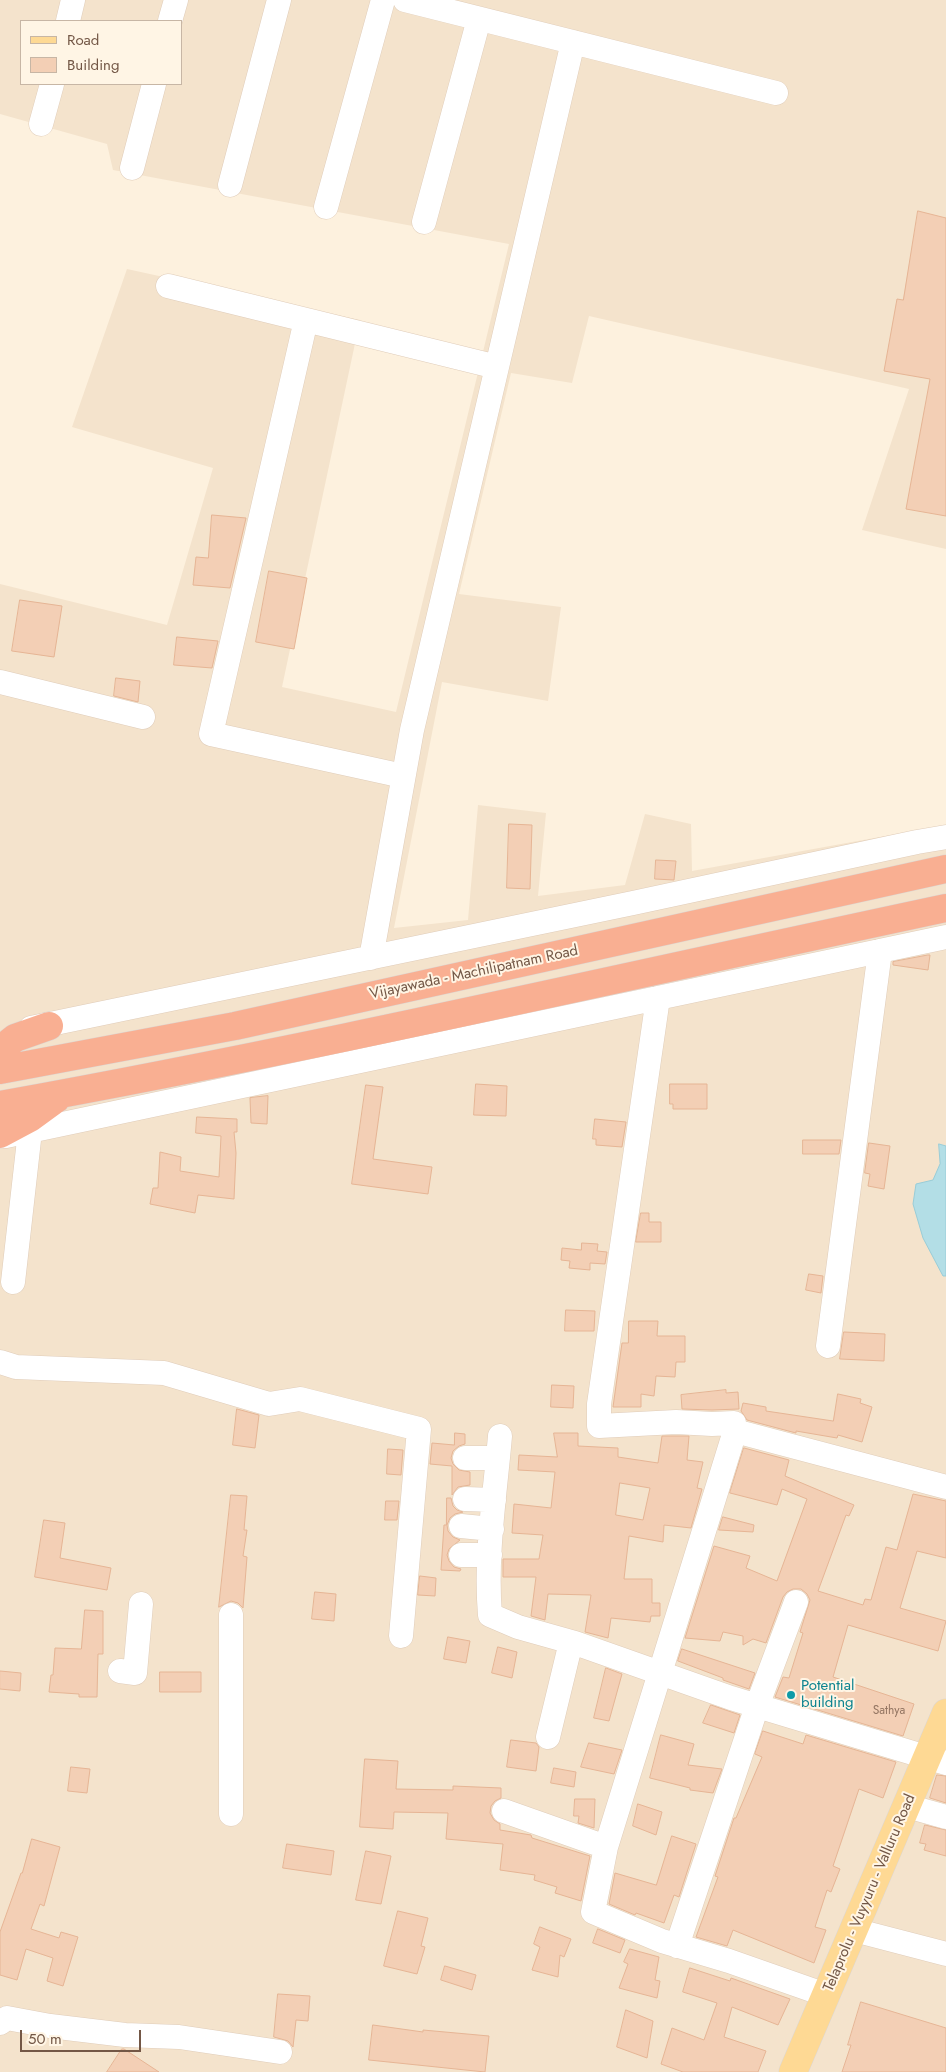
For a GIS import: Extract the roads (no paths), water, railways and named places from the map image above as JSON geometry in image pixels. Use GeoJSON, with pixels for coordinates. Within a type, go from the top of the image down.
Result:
{"type":"FeatureCollection","features":[{"type":"Feature","properties":{"kind":"highway","name":"Vijayawada - Machilipatnam Road"},"geometry":{"type":"LineString","coordinates":[[0,1070],[235,1026],[946,869]]}},
{"type":"Feature","properties":{"kind":"highway"},"geometry":{"type":"LineString","coordinates":[[0,1105],[424,1021],[946,908]]}},
{"type":"Feature","properties":{"kind":"highway"},"geometry":{"type":"LineString","coordinates":[[0,1050],[15,1038],[49,1026]]}},
{"type":"Feature","properties":{"kind":"highway"},"geometry":{"type":"LineString","coordinates":[[0,1136],[30,1118],[62,1094]]}},
{"type":"Feature","properties":{"kind":"main road","name":"Telaprolu - Vuyyuru - Valluru Road"},"geometry":{"type":"LineString","coordinates":[[793,2072],[907,1806],[936,1761],[946,1714]]}},
{"type":"Feature","properties":{"kind":"street"},"geometry":{"type":"LineString","coordinates":[[68,20],[73,0]]}},
{"type":"Feature","properties":{"kind":"street"},"geometry":{"type":"LineString","coordinates":[[170,20],[176,0]]}},
{"type":"Feature","properties":{"kind":"street"},"geometry":{"type":"LineString","coordinates":[[230,185],[279,0]]}},
{"type":"Feature","properties":{"kind":"street"},"geometry":{"type":"LineString","coordinates":[[326,207],[383,0]]}},
{"type":"Feature","properties":{"kind":"street"},"geometry":{"type":"LineString","coordinates":[[405,0],[776,93]]}},
{"type":"Feature","properties":{"kind":"street"},"geometry":{"type":"LineString","coordinates":[[424,222],[479,19]]}},
{"type":"Feature","properties":{"kind":"street"},"geometry":{"type":"LineString","coordinates":[[371,958],[412,730],[573,42]]}},
{"type":"Feature","properties":{"kind":"street"},"geometry":{"type":"LineString","coordinates":[[41,124],[52,85]]}},
{"type":"Feature","properties":{"kind":"street"},"geometry":{"type":"LineString","coordinates":[[132,168],[154,85]]}},
{"type":"Feature","properties":{"kind":"street"},"geometry":{"type":"LineString","coordinates":[[168,286],[497,368]]}},
{"type":"Feature","properties":{"kind":"street"},"geometry":{"type":"LineString","coordinates":[[306,320],[211,734],[403,776]]}},
{"type":"Feature","properties":{"kind":"street"},"geometry":{"type":"LineString","coordinates":[[0,682],[143,717]]}},
{"type":"Feature","properties":{"kind":"street"},"geometry":{"type":"LineString","coordinates":[[0,1033],[49,1026],[946,837]]}},
{"type":"Feature","properties":{"kind":"street"},"geometry":{"type":"LineString","coordinates":[[0,1136],[946,936]]}},
{"type":"Feature","properties":{"kind":"street"},"geometry":{"type":"LineString","coordinates":[[828,1346],[880,951]]}},
{"type":"Feature","properties":{"kind":"street"},"geometry":{"type":"LineString","coordinates":[[658,998],[599,1404],[599,1426],[676,1422],[734,1423],[735,1431],[606,1847],[593,1912],[678,1946],[729,1961],[826,1995]]}},
{"type":"Feature","properties":{"kind":"street"},"geometry":{"type":"LineString","coordinates":[[13,1282],[30,1131]]}},
{"type":"Feature","properties":{"kind":"street"},"geometry":{"type":"LineString","coordinates":[[0,1362],[16,1367],[164,1373],[269,1404],[300,1399],[419,1429],[401,1636]]}},
{"type":"Feature","properties":{"kind":"street"},"geometry":{"type":"LineString","coordinates":[[735,1431],[946,1487]]}},
{"type":"Feature","properties":{"kind":"street"},"geometry":{"type":"LineString","coordinates":[[465,1458],[499,1447],[490,1555],[488,1594],[490,1615],[518,1628],[571,1642],[757,1706],[936,1761]]}},
{"type":"Feature","properties":{"kind":"street"},"geometry":{"type":"LineString","coordinates":[[465,1498],[494,1500]]}},
{"type":"Feature","properties":{"kind":"street"},"geometry":{"type":"LineString","coordinates":[[461,1526],[492,1528]]}},
{"type":"Feature","properties":{"kind":"street"},"geometry":{"type":"LineString","coordinates":[[461,1555],[490,1555]]}},
{"type":"Feature","properties":{"kind":"street"},"geometry":{"type":"LineString","coordinates":[[678,1946],[757,1706],[796,1602]]}},
{"type":"Feature","properties":{"kind":"street"},"geometry":{"type":"LineString","coordinates":[[120,1671],[135,1672],[141,1604]]}},
{"type":"Feature","properties":{"kind":"street"},"geometry":{"type":"LineString","coordinates":[[231,1615],[231,1814]]}},
{"type":"Feature","properties":{"kind":"street"},"geometry":{"type":"LineString","coordinates":[[548,1737],[571,1642]]}},
{"type":"Feature","properties":{"kind":"street"},"geometry":{"type":"LineString","coordinates":[[907,1806],[946,1817]]}},
{"type":"Feature","properties":{"kind":"street"},"geometry":{"type":"LineString","coordinates":[[504,1811],[606,1847]]}},
{"type":"Feature","properties":{"kind":"street"},"geometry":{"type":"LineString","coordinates":[[854,1930],[946,1954]]}},
{"type":"Feature","properties":{"kind":"street"},"geometry":{"type":"LineString","coordinates":[[0,2023],[7,2018],[125,2035],[179,2037],[280,2052]]}},
{"type":"Feature","properties":{"kind":"water"},"geometry":{"type":"Polygon","coordinates":[[[939,1144],[946,1146],[946,1276],[943,1276],[923,1238],[913,1204],[916,1184],[933,1180],[940,1164],[939,1144]]]}},
{"type":"Feature","properties":{"kind":"place","name":"Potential building"},"geometry":{"type":"Point","coordinates":[791,1695]}}]}
